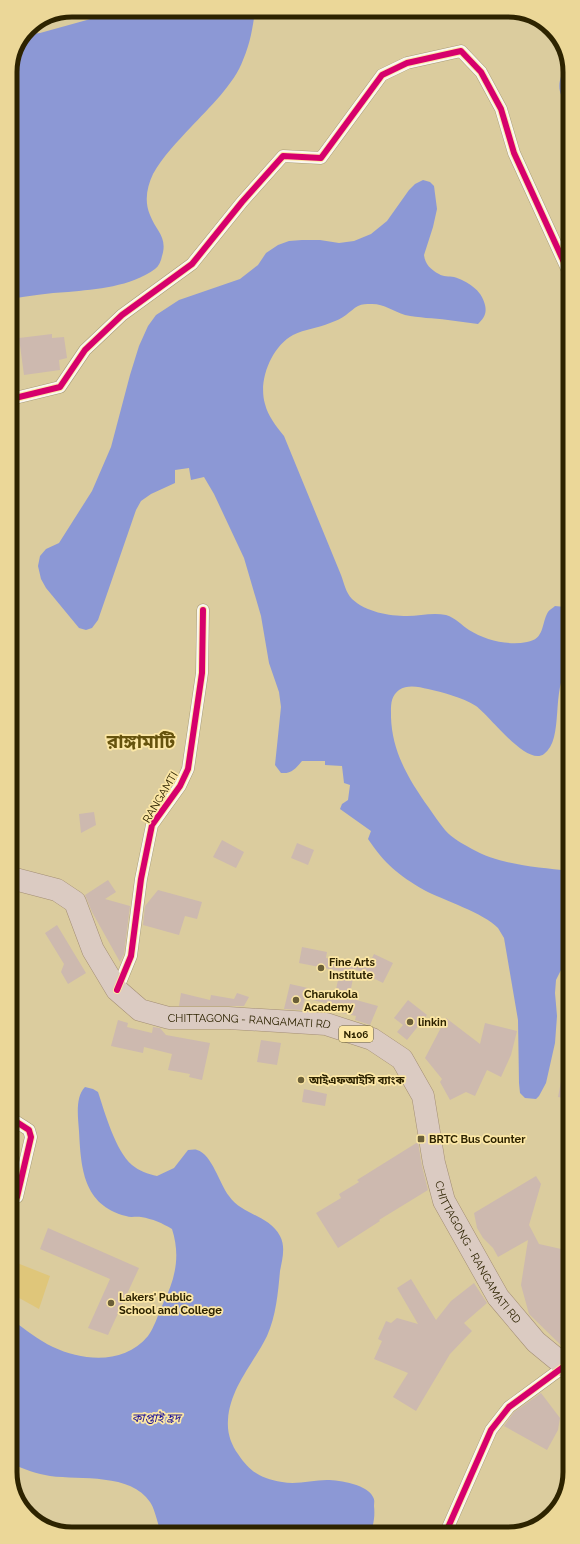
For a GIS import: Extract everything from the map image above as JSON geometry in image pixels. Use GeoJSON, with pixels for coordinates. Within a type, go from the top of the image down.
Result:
{"type":"FeatureCollection","features":[{"type":"Feature","properties":{"kind":"highway","name":"CHITTAGONG - RANGAMATI RD"},"geometry":{"type":"LineString","coordinates":[[17,880],[57,890],[75,902],[93,950],[117,990],[140,1010],[169,1018],[235,1018],[326,1024],[372,1039],[402,1059],[423,1096],[434,1163],[444,1201],[498,1297],[536,1342],[563,1362]]}},
{"type":"Feature","properties":{"kind":"street"},"geometry":{"type":"LineString","coordinates":[[17,397],[60,386],[85,350],[122,314],[192,264],[242,202],[283,156],[322,158],[382,75],[415,61],[461,51],[481,72],[501,109],[514,153],[563,260]]}},
{"type":"Feature","properties":{"kind":"street","name":"RANGAMTI"},"geometry":{"type":"LineString","coordinates":[[117,990],[131,956],[152,825],[180,786],[188,769],[202,673],[203,610]]}},
{"type":"Feature","properties":{"kind":"street"},"geometry":{"type":"LineString","coordinates":[[17,1122],[29,1130],[31,1137],[17,1197]]}},
{"type":"Feature","properties":{"kind":"street"},"geometry":{"type":"LineString","coordinates":[[448,1527],[491,1430],[509,1407],[563,1369]]}},
{"type":"Feature","properties":{"kind":"shaded area"},"geometry":{"type":"Polygon","coordinates":[[[17,1263],[50,1276],[39,1309],[17,1297],[17,1263]]]}},
{"type":"Feature","properties":{"kind":"water"},"geometry":{"type":"Polygon","coordinates":[[[98,17],[254,17],[248,48],[234,78],[213,104],[175,144],[157,167],[151,179],[147,194],[148,210],[164,244],[162,258],[158,266],[135,280],[113,286],[17,298],[17,68],[19,57],[28,38],[33,34],[98,17]]]}},
{"type":"Feature","properties":{"kind":"water"},"geometry":{"type":"Polygon","coordinates":[[[563,72],[563,98],[559,85],[563,72]]]}},
{"type":"Feature","properties":{"kind":"water"},"geometry":{"type":"Polygon","coordinates":[[[423,180],[430,182],[434,186],[437,209],[424,255],[426,261],[431,269],[442,276],[459,279],[469,284],[481,295],[486,308],[482,320],[478,324],[416,317],[405,315],[375,304],[360,305],[337,320],[298,333],[285,340],[278,348],[268,365],[263,385],[263,395],[268,413],[284,436],[347,591],[352,599],[371,610],[393,615],[407,616],[436,614],[450,616],[475,634],[505,643],[527,642],[537,638],[542,630],[549,610],[555,606],[563,607],[563,675],[558,700],[554,737],[550,747],[544,754],[537,756],[528,753],[509,739],[476,706],[465,700],[441,692],[414,686],[402,688],[394,696],[391,705],[392,730],[398,754],[408,776],[448,833],[472,849],[494,859],[563,870],[563,966],[556,980],[555,993],[557,1016],[555,1043],[546,1083],[536,1099],[525,1098],[520,1093],[518,1020],[504,938],[498,928],[492,922],[483,917],[424,890],[399,874],[386,862],[368,839],[371,831],[340,809],[342,804],[348,800],[350,785],[344,783],[342,766],[325,765],[325,761],[302,761],[288,773],[281,773],[275,765],[281,707],[279,692],[269,663],[261,616],[244,558],[214,494],[204,477],[191,480],[189,468],[175,470],[175,483],[151,494],[141,501],[136,510],[98,620],[92,628],[86,630],[79,628],[46,588],[41,579],[38,566],[40,556],[46,549],[59,543],[92,491],[111,447],[139,346],[148,326],[156,315],[179,300],[240,279],[258,265],[266,253],[278,245],[289,241],[302,240],[320,240],[339,243],[354,241],[371,234],[387,221],[415,184],[423,180]]]}},
{"type":"Feature","properties":{"kind":"water","name":"কাপ্তাই হ্রদ"},"geometry":{"type":"Polygon","coordinates":[[[85,1087],[98,1092],[107,1120],[120,1150],[132,1165],[144,1172],[157,1176],[174,1168],[188,1150],[197,1150],[207,1157],[229,1196],[234,1202],[269,1224],[280,1236],[283,1245],[283,1254],[275,1312],[267,1336],[243,1376],[233,1397],[228,1420],[228,1429],[231,1442],[242,1460],[251,1470],[262,1476],[282,1482],[293,1483],[333,1480],[346,1482],[366,1489],[374,1498],[374,1520],[372,1527],[159,1527],[150,1502],[142,1493],[131,1486],[118,1482],[90,1478],[50,1476],[17,1466],[17,1324],[42,1341],[65,1352],[103,1358],[127,1352],[148,1336],[167,1296],[175,1268],[176,1249],[172,1229],[150,1219],[128,1217],[112,1211],[101,1203],[93,1194],[87,1183],[81,1158],[78,1114],[78,1102],[85,1087]]]}},
{"type":"Feature","properties":{"kind":"building"},"geometry":{"type":"Polygon","coordinates":[[[52,334],[52,338],[64,337],[67,358],[59,360],[60,370],[24,375],[19,338],[52,334]]]}},
{"type":"Feature","properties":{"kind":"building"},"geometry":{"type":"Polygon","coordinates":[[[94,812],[96,825],[81,833],[79,814],[94,812]]]}},
{"type":"Feature","properties":{"kind":"building"},"geometry":{"type":"Polygon","coordinates":[[[222,840],[244,852],[236,868],[213,857],[222,840]]]}},
{"type":"Feature","properties":{"kind":"building"},"geometry":{"type":"Polygon","coordinates":[[[297,843],[314,850],[308,865],[291,858],[297,843]]]}},
{"type":"Feature","properties":{"kind":"building"},"geometry":{"type":"Polygon","coordinates":[[[108,880],[116,892],[105,899],[130,906],[124,954],[120,962],[92,912],[85,895],[108,880]]]}},
{"type":"Feature","properties":{"kind":"building"},"geometry":{"type":"Polygon","coordinates":[[[158,890],[202,902],[197,919],[185,916],[179,935],[143,925],[145,906],[158,890]]]}},
{"type":"Feature","properties":{"kind":"building"},"geometry":{"type":"Polygon","coordinates":[[[57,925],[86,973],[68,984],[61,972],[64,964],[45,933],[57,925]]]}},
{"type":"Feature","properties":{"kind":"building"},"geometry":{"type":"Polygon","coordinates":[[[302,947],[327,952],[326,958],[368,966],[374,954],[393,963],[383,983],[355,969],[349,998],[378,1006],[370,1025],[355,1020],[356,1016],[332,1011],[333,1005],[305,998],[302,1010],[284,1009],[290,984],[335,994],[340,971],[299,963],[302,947]]]}},
{"type":"Feature","properties":{"kind":"building"},"geometry":{"type":"Polygon","coordinates":[[[181,993],[210,1000],[211,995],[234,999],[237,993],[249,997],[244,1006],[179,1006],[181,993]]]}},
{"type":"Feature","properties":{"kind":"building","name":"linkin"},"geometry":{"type":"Polygon","coordinates":[[[408,1000],[427,1015],[407,1040],[397,1032],[403,1025],[394,1018],[408,1000]]]}},
{"type":"Feature","properties":{"kind":"building"},"geometry":{"type":"Polygon","coordinates":[[[446,1018],[480,1044],[485,1023],[517,1031],[511,1055],[501,1077],[487,1070],[475,1096],[466,1092],[450,1100],[440,1082],[442,1079],[425,1058],[446,1018]]]}},
{"type":"Feature","properties":{"kind":"building"},"geometry":{"type":"Polygon","coordinates":[[[118,1020],[128,1023],[127,1027],[152,1033],[153,1027],[160,1028],[166,1035],[210,1043],[202,1080],[189,1077],[190,1074],[168,1070],[172,1054],[144,1047],[143,1053],[111,1046],[118,1020]]]}},
{"type":"Feature","properties":{"kind":"building"},"geometry":{"type":"Polygon","coordinates":[[[261,1040],[281,1043],[277,1065],[257,1062],[261,1040]]]}},
{"type":"Feature","properties":{"kind":"building"},"geometry":{"type":"Polygon","coordinates":[[[563,1071],[563,1098],[558,1097],[563,1071]]]}},
{"type":"Feature","properties":{"kind":"building"},"geometry":{"type":"Polygon","coordinates":[[[304,1089],[327,1094],[325,1106],[302,1102],[304,1089]]]}},
{"type":"Feature","properties":{"kind":"building"},"geometry":{"type":"Polygon","coordinates":[[[418,1142],[428,1190],[379,1220],[380,1221],[338,1248],[316,1213],[341,1198],[339,1194],[359,1182],[357,1180],[418,1142]]]}},
{"type":"Feature","properties":{"kind":"building"},"geometry":{"type":"Polygon","coordinates":[[[536,1176],[541,1184],[529,1225],[539,1244],[563,1249],[563,1347],[529,1314],[521,1285],[528,1240],[498,1257],[493,1248],[483,1238],[477,1228],[474,1213],[536,1176]]]}},
{"type":"Feature","properties":{"kind":"building","name":"Lakers' Public School and College"},"geometry":{"type":"Polygon","coordinates":[[[48,1228],[139,1268],[108,1335],[88,1328],[110,1279],[40,1249],[48,1228]]]}},
{"type":"Feature","properties":{"kind":"building"},"geometry":{"type":"Polygon","coordinates":[[[411,1279],[436,1320],[451,1301],[474,1283],[487,1303],[464,1323],[472,1331],[450,1354],[416,1411],[393,1397],[408,1373],[374,1359],[382,1341],[378,1339],[386,1321],[391,1323],[397,1318],[418,1324],[397,1288],[411,1279]]]}},
{"type":"Feature","properties":{"kind":"building"},"geometry":{"type":"Polygon","coordinates":[[[541,1393],[560,1418],[558,1430],[547,1450],[504,1426],[514,1412],[541,1393]]]}},
{"type":"Feature","properties":{"kind":"cycle path"},"geometry":{"type":"LineString","coordinates":[[17,398],[60,387],[85,350],[122,315],[192,264],[242,202],[283,156],[321,158],[382,75],[407,63],[461,51],[481,72],[501,109],[514,153],[563,260]]}},
{"type":"Feature","properties":{"kind":"cycle path"},"geometry":{"type":"LineString","coordinates":[[117,990],[131,956],[141,879],[152,825],[180,786],[188,769],[202,673],[203,610]]}},
{"type":"Feature","properties":{"kind":"cycle path"},"geometry":{"type":"LineString","coordinates":[[17,1122],[29,1130],[31,1137],[17,1197]]}},
{"type":"Feature","properties":{"kind":"cycle path"},"geometry":{"type":"LineString","coordinates":[[448,1527],[491,1430],[509,1407],[563,1367]]}},
{"type":"Feature","properties":{"kind":"place","name":"Fine Arts Institute"},"geometry":{"type":"Point","coordinates":[321,968]}},
{"type":"Feature","properties":{"kind":"place","name":"Charukola Academy"},"geometry":{"type":"Point","coordinates":[296,1000]}},
{"type":"Feature","properties":{"kind":"place","name":"linkin"},"geometry":{"type":"Point","coordinates":[410,1022]}},
{"type":"Feature","properties":{"kind":"place","name":"আইএফআইসি ব্যাংক"},"geometry":{"type":"Point","coordinates":[301,1080]}},
{"type":"Feature","properties":{"kind":"place","name":"BRTC Bus Counter"},"geometry":{"type":"Point","coordinates":[421,1139]}},
{"type":"Feature","properties":{"kind":"place","name":"Lakers' Public School and College"},"geometry":{"type":"Point","coordinates":[111,1303]}},
{"type":"Feature","properties":{"kind":"district","name":"রাঙ্গামাটি"},"geometry":{"type":"Point","coordinates":[141,741]}}]}
